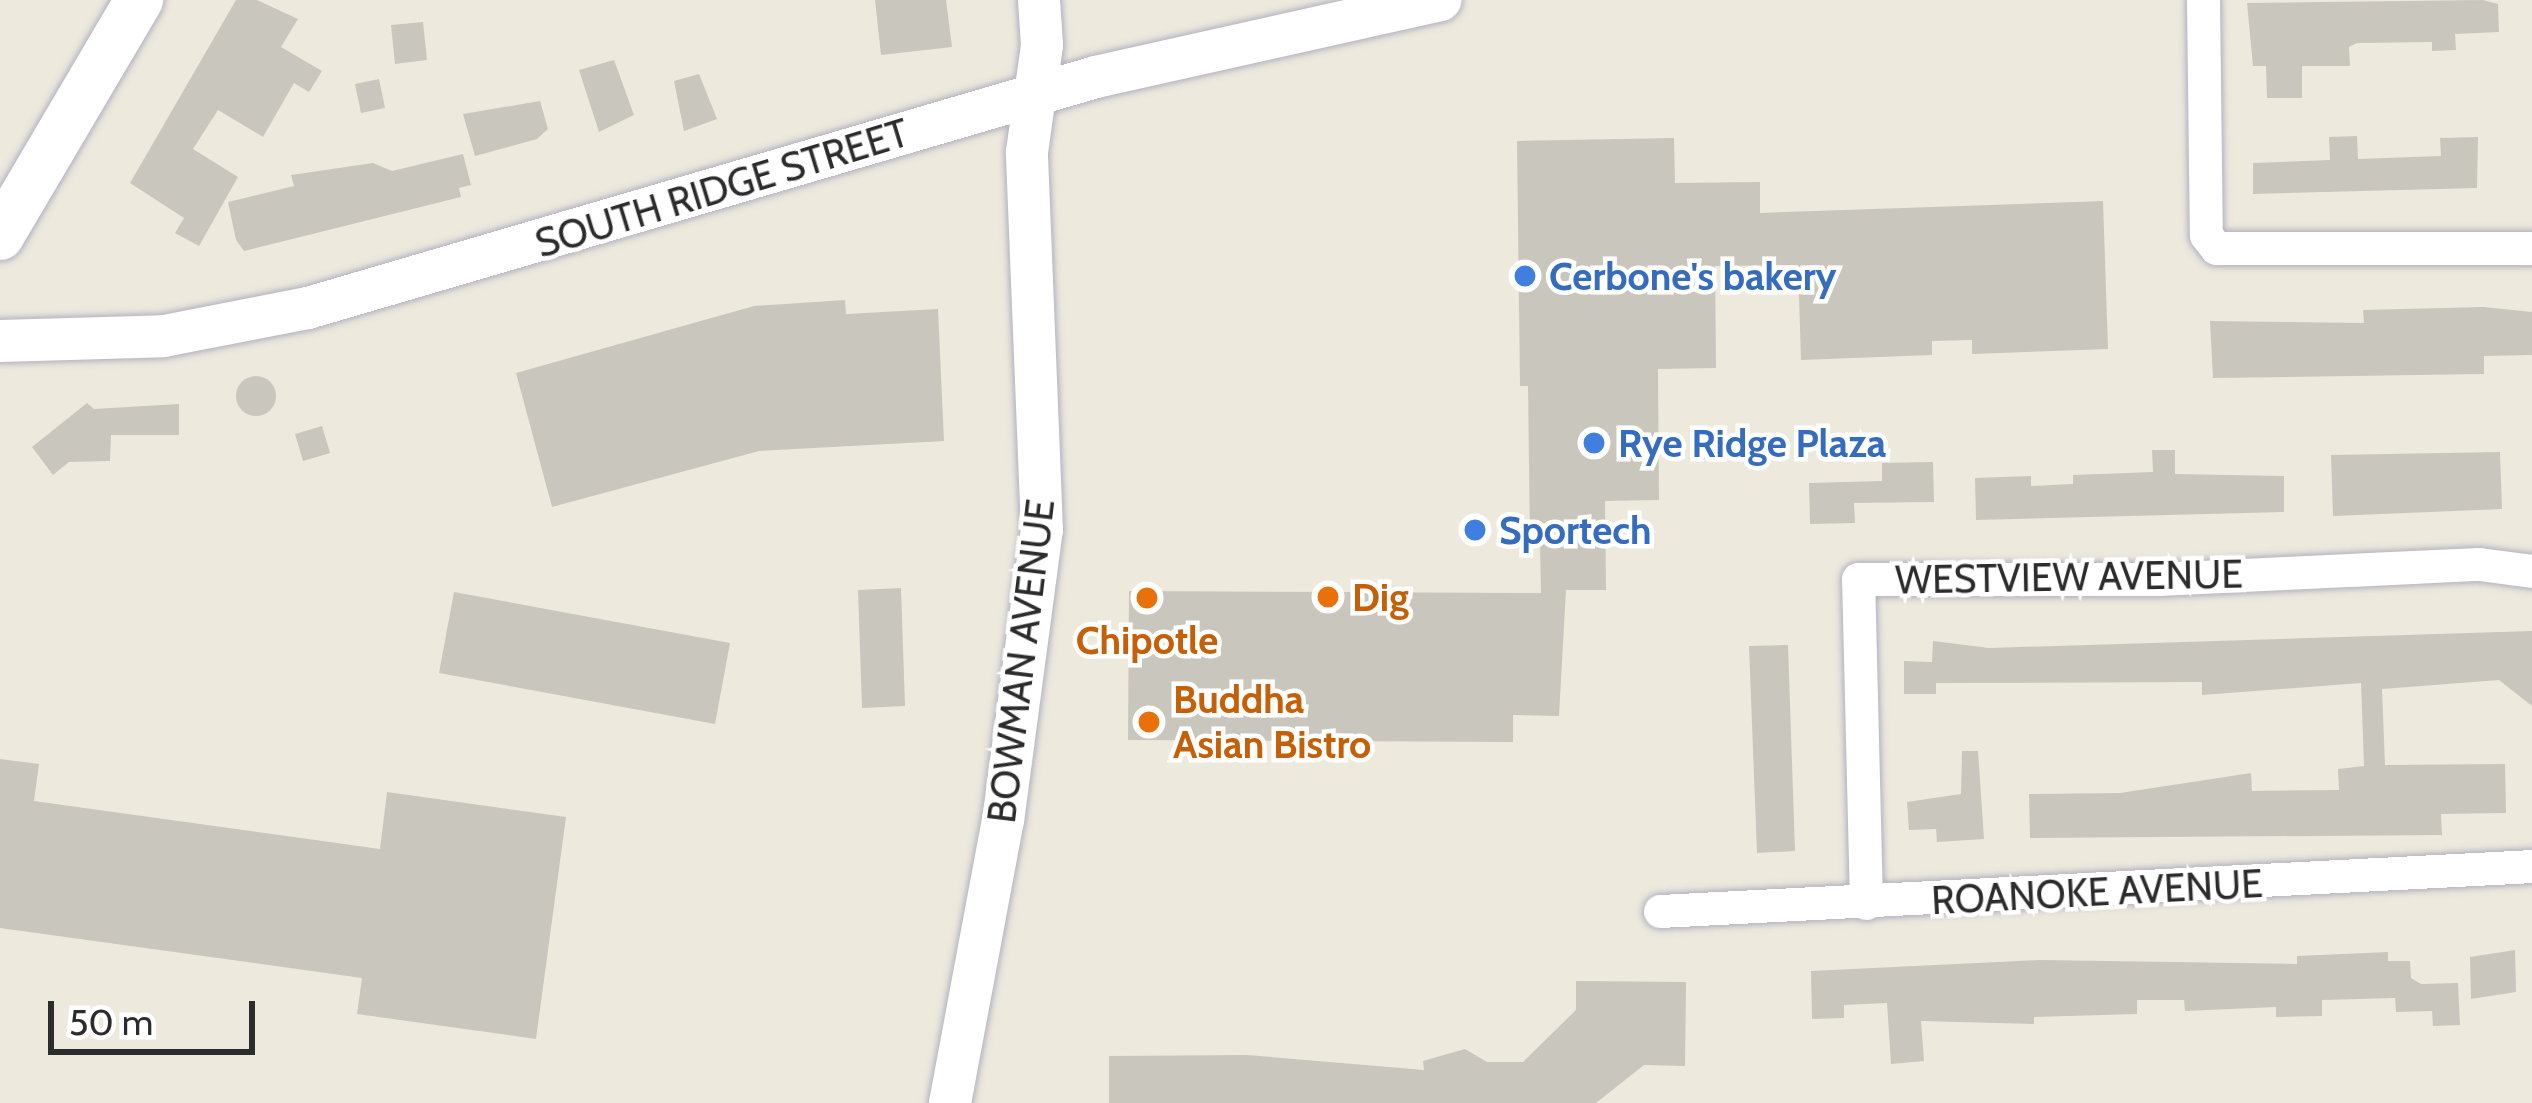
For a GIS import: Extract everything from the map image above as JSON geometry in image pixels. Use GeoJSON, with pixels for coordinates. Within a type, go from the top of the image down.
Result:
{"type":"FeatureCollection","features":[{"type":"Feature","properties":{"kind":"main road"},"geometry":{"type":"LineString","coordinates":[[0,183],[108,0]]}},
{"type":"Feature","properties":{"kind":"main road"},"geometry":{"type":"LineString","coordinates":[[0,236],[139,0]]}},
{"type":"Feature","properties":{"kind":"street","name":"BOWMAN AVENUE"},"geometry":{"type":"LineString","coordinates":[[950,1103],[1001,829],[1042,530],[1027,152],[1039,0]]}},
{"type":"Feature","properties":{"kind":"street","name":"SOUTH RIDGE STREET"},"geometry":{"type":"LineString","coordinates":[[0,340],[164,336],[308,308],[1035,96],[1259,36],[1440,0]]}},
{"type":"Feature","properties":{"kind":"street"},"geometry":{"type":"LineString","coordinates":[[2203,0],[2208,238],[2216,248],[2532,248]]}},
{"type":"Feature","properties":{"kind":"street","name":"WESTVIEW AVENUE"},"geometry":{"type":"LineString","coordinates":[[1867,903],[1858,579],[2158,579],[2479,564],[2532,571]]}},
{"type":"Feature","properties":{"kind":"street","name":"ROANOKE AVENUE"},"geometry":{"type":"LineString","coordinates":[[1660,911],[2532,866]]}},
{"type":"Feature","properties":{"kind":"building"},"geometry":{"type":"Polygon","coordinates":[[[236,0],[257,0],[298,19],[281,47],[322,71],[309,92],[294,83],[263,137],[218,110],[193,149],[238,177],[199,246],[175,233],[184,218],[130,183],[236,0]]]}},
{"type":"Feature","properties":{"kind":"building"},"geometry":{"type":"Polygon","coordinates":[[[875,0],[946,0],[952,47],[881,55],[875,0]]]}},
{"type":"Feature","properties":{"kind":"building"},"geometry":{"type":"Polygon","coordinates":[[[2483,0],[2498,4],[2499,32],[2455,34],[2456,50],[2432,51],[2432,42],[2357,43],[2349,47],[2350,66],[2302,66],[2302,98],[2267,98],[2266,66],[2253,66],[2247,3],[2483,0]]]}},
{"type":"Feature","properties":{"kind":"building"},"geometry":{"type":"Polygon","coordinates":[[[423,22],[427,60],[395,64],[391,25],[423,22]]]}},
{"type":"Feature","properties":{"kind":"building"},"geometry":{"type":"Polygon","coordinates":[[[614,60],[634,115],[599,132],[579,70],[614,60]]]}},
{"type":"Feature","properties":{"kind":"building"},"geometry":{"type":"Polygon","coordinates":[[[699,74],[717,119],[684,131],[674,81],[699,74]]]}},
{"type":"Feature","properties":{"kind":"building"},"geometry":{"type":"Polygon","coordinates":[[[379,79],[385,108],[361,113],[355,84],[379,79]]]}},
{"type":"Feature","properties":{"kind":"building"},"geometry":{"type":"Polygon","coordinates":[[[540,101],[548,129],[537,139],[475,156],[463,114],[540,101]]]}},
{"type":"Feature","properties":{"kind":"building"},"geometry":{"type":"Polygon","coordinates":[[[2357,136],[2358,159],[2441,156],[2440,138],[2478,137],[2477,188],[2253,194],[2253,163],[2330,160],[2329,137],[2357,136]]]}},
{"type":"Feature","properties":{"kind":"building","name":"Rye Ridge Plaza"},"geometry":{"type":"Polygon","coordinates":[[[1674,138],[1675,183],[1760,182],[1760,213],[2103,201],[2108,349],[1972,354],[1972,340],[1932,341],[1932,355],[1801,360],[1798,265],[1715,266],[1716,368],[1658,369],[1659,500],[1605,501],[1606,590],[1566,590],[1559,716],[1513,715],[1513,742],[1128,740],[1129,591],[1541,593],[1540,541],[1530,542],[1528,386],[1520,386],[1517,141],[1674,138]]]}},
{"type":"Feature","properties":{"kind":"building"},"geometry":{"type":"Polygon","coordinates":[[[463,154],[471,185],[459,188],[461,197],[244,251],[236,240],[228,202],[294,186],[291,175],[373,163],[392,171],[463,154]]]}},
{"type":"Feature","properties":{"kind":"building"},"geometry":{"type":"Polygon","coordinates":[[[845,300],[846,314],[938,309],[944,441],[759,451],[552,507],[516,373],[754,306],[845,300]]]}},
{"type":"Feature","properties":{"kind":"building"},"geometry":{"type":"Polygon","coordinates":[[[2483,307],[2532,312],[2532,355],[2484,356],[2484,374],[2213,378],[2210,321],[2364,323],[2363,310],[2483,307]]]}},
{"type":"Feature","properties":{"kind":"building"},"geometry":{"type":"Polygon","coordinates":[[[256,376],[270,382],[276,396],[270,410],[256,416],[242,410],[236,396],[242,382],[256,376]]]}},
{"type":"Feature","properties":{"kind":"building"},"geometry":{"type":"Polygon","coordinates":[[[87,403],[94,409],[179,404],[179,435],[111,435],[110,461],[69,462],[53,475],[32,447],[87,403]]]}},
{"type":"Feature","properties":{"kind":"building"},"geometry":{"type":"Polygon","coordinates":[[[322,426],[330,453],[303,461],[295,434],[322,426]]]}},
{"type":"Feature","properties":{"kind":"building"},"geometry":{"type":"Polygon","coordinates":[[[2152,450],[2175,450],[2175,474],[2284,476],[2284,512],[1976,520],[1975,478],[2031,476],[2031,486],[2073,484],[2073,475],[2153,472],[2152,450]]]}},
{"type":"Feature","properties":{"kind":"building"},"geometry":{"type":"Polygon","coordinates":[[[2500,452],[2502,509],[2333,516],[2331,455],[2500,452]]]}},
{"type":"Feature","properties":{"kind":"building"},"geometry":{"type":"Polygon","coordinates":[[[1933,462],[1934,502],[1854,503],[1855,523],[1810,524],[1809,483],[1882,481],[1882,463],[1933,462]]]}},
{"type":"Feature","properties":{"kind":"building"},"geometry":{"type":"Polygon","coordinates":[[[901,588],[905,706],[862,708],[858,590],[901,588]]]}},
{"type":"Feature","properties":{"kind":"building"},"geometry":{"type":"Polygon","coordinates":[[[454,592],[730,643],[715,724],[439,673],[454,592]]]}},
{"type":"Feature","properties":{"kind":"building"},"geometry":{"type":"Polygon","coordinates":[[[2532,631],[2532,706],[2499,680],[2382,689],[2385,765],[2505,764],[2506,813],[2441,814],[2442,835],[2030,838],[2029,794],[2120,793],[2251,773],[2252,791],[2339,790],[2338,769],[2364,766],[2361,683],[2202,695],[2202,682],[1936,683],[1936,694],[1904,694],[1904,661],[1932,662],[1933,641],[1989,648],[2532,631]]]}},
{"type":"Feature","properties":{"kind":"building"},"geometry":{"type":"Polygon","coordinates":[[[1788,645],[1795,851],[1757,853],[1749,646],[1788,645]]]}},
{"type":"Feature","properties":{"kind":"building"},"geometry":{"type":"Polygon","coordinates":[[[1962,751],[1978,751],[1984,839],[1937,842],[1936,829],[1909,830],[1907,802],[1961,794],[1962,751]]]}},
{"type":"Feature","properties":{"kind":"building"},"geometry":{"type":"Polygon","coordinates":[[[0,759],[39,764],[34,801],[380,849],[387,792],[566,817],[536,1039],[357,1014],[362,978],[0,928],[0,759]]]}},
{"type":"Feature","properties":{"kind":"building"},"geometry":{"type":"Polygon","coordinates":[[[2515,950],[2516,992],[2471,999],[2470,957],[2515,950]]]}},
{"type":"Feature","properties":{"kind":"building"},"geometry":{"type":"Polygon","coordinates":[[[2388,952],[2388,961],[2410,961],[2411,978],[2421,984],[2458,983],[2460,1025],[2433,1026],[2432,1011],[2396,1012],[2395,998],[2322,1000],[2322,1016],[2276,1017],[2276,1007],[2185,1011],[2184,1000],[2137,1000],[2137,1014],[2034,1017],[2034,1024],[1921,1021],[1924,1061],[1891,1064],[1887,1003],[1844,1005],[1844,1018],[1812,1019],[1811,971],[2040,960],[2297,964],[2297,956],[2388,952]]]}},
{"type":"Feature","properties":{"kind":"building"},"geometry":{"type":"Polygon","coordinates":[[[1576,981],[1686,982],[1685,1066],[1644,1065],[1596,1103],[1109,1103],[1109,1056],[1247,1055],[1424,1070],[1423,1061],[1465,1049],[1487,1062],[1523,1062],[1576,1010],[1576,981]]]}},
{"type":"Feature","properties":{"kind":"place","name":"Cerbone's bakery"},"geometry":{"type":"Point","coordinates":[1525,276]}},
{"type":"Feature","properties":{"kind":"place","name":"Rye Ridge Plaza"},"geometry":{"type":"Point","coordinates":[1594,443]}},
{"type":"Feature","properties":{"kind":"place","name":"Sportech"},"geometry":{"type":"Point","coordinates":[1475,530]}},
{"type":"Feature","properties":{"kind":"place","name":"Dig"},"geometry":{"type":"Point","coordinates":[1328,597]}},
{"type":"Feature","properties":{"kind":"place","name":"Chipotle"},"geometry":{"type":"Point","coordinates":[1147,598]}},
{"type":"Feature","properties":{"kind":"place","name":"Buddha Asian Bistro"},"geometry":{"type":"Point","coordinates":[1149,722]}}]}
